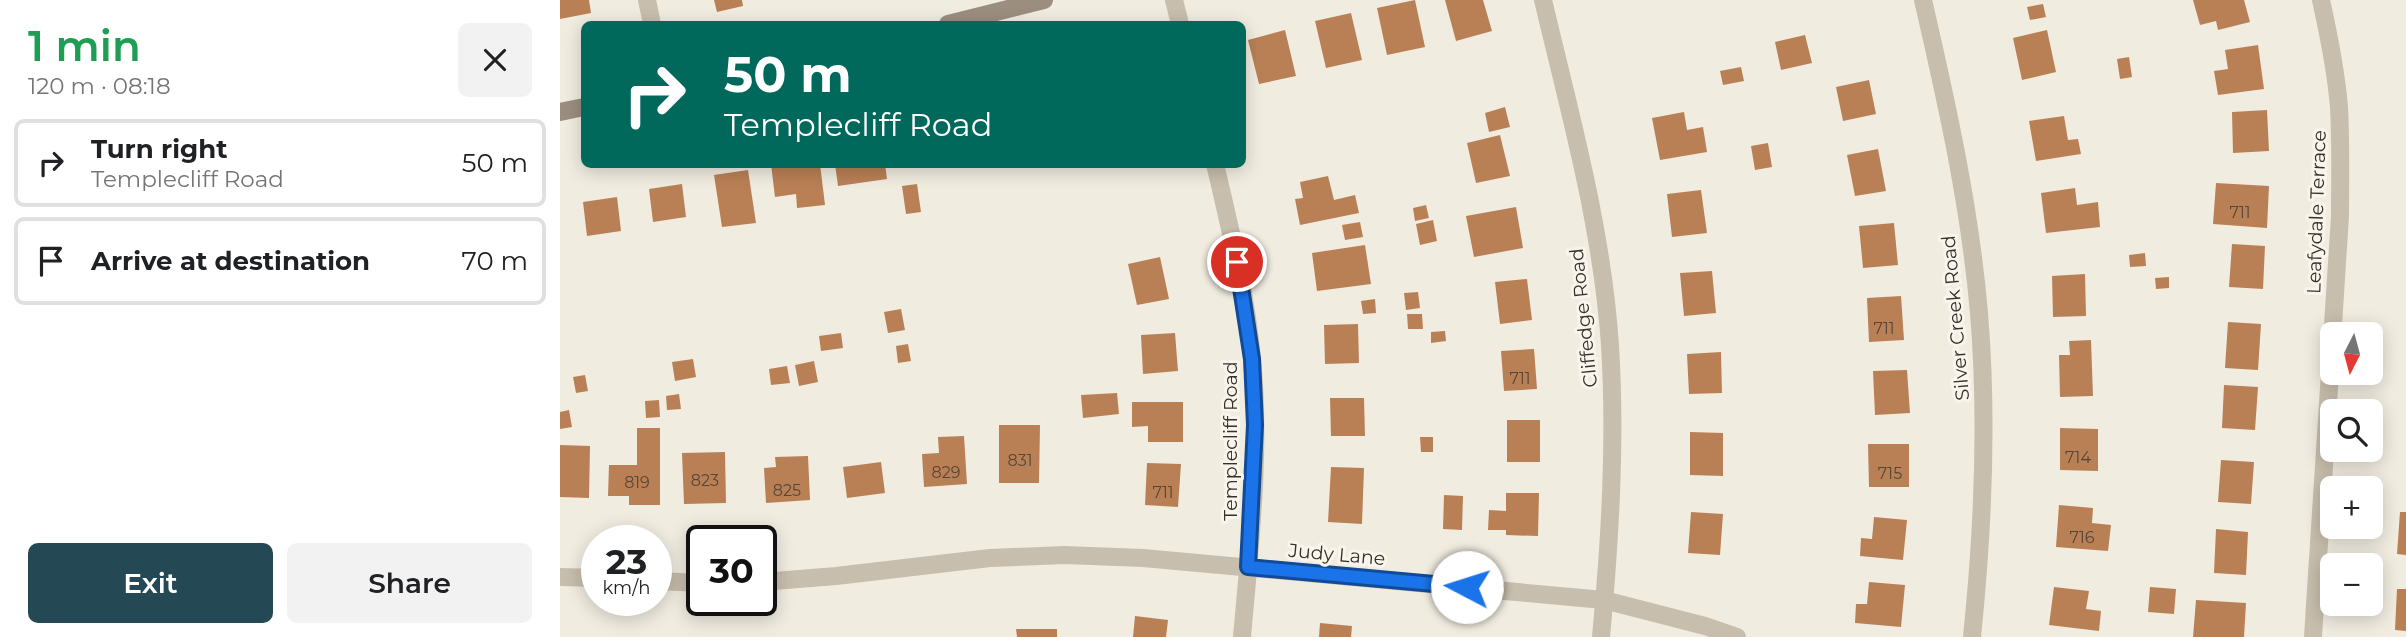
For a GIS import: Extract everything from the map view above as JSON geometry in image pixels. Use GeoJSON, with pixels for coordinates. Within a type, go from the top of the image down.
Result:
{"type":"FeatureCollection","features":[{"type":"Feature","properties":{"kind":"main road"},"geometry":{"type":"LineString","coordinates":[[960,21],[1044,0]]}},
{"type":"Feature","properties":{"kind":"main road"},"geometry":{"type":"LineString","coordinates":[[560,113],[581,108]]}},
{"type":"Feature","properties":{"kind":"street"},"geometry":{"type":"LineString","coordinates":[[647,0],[651,21]]}},
{"type":"Feature","properties":{"kind":"street"},"geometry":{"type":"LineString","coordinates":[[1174,0],[1180,21]]}},
{"type":"Feature","properties":{"kind":"street","name":"Cliffedge Road"},"geometry":{"type":"LineString","coordinates":[[1543,0],[1586,180],[1600,261],[1609,343],[1612,414],[1611,509],[1601,637]]}},
{"type":"Feature","properties":{"kind":"street","name":"Silver Creek Road"},"geometry":{"type":"LineString","coordinates":[[1923,0],[1950,116],[1968,216],[1979,314],[1983,405],[1982,502],[1972,637]]}},
{"type":"Feature","properties":{"kind":"street","name":"Leafydale Terrace"},"geometry":{"type":"LineString","coordinates":[[2313,637],[2340,216],[2339,105],[2321,0]]}},
{"type":"Feature","properties":{"kind":"street","name":"Templecliff Road"},"geometry":{"type":"LineString","coordinates":[[1216,168],[1242,288],[1252,359],[1255,437],[1241,637]]}},
{"type":"Feature","properties":{"kind":"street","name":"Judy Lane"},"geometry":{"type":"LineString","coordinates":[[777,581],[990,558],[1065,555],[1143,558],[1604,600],[1737,637]]}},
{"type":"Feature","properties":{"kind":"street"},"geometry":{"type":"LineString","coordinates":[[560,577],[581,578]]}},
{"type":"Feature","properties":{"kind":"building"},"geometry":{"type":"Polygon","coordinates":[[[560,0],[589,0],[591,13],[560,19],[560,0]]]}},
{"type":"Feature","properties":{"kind":"building"},"geometry":{"type":"Polygon","coordinates":[[[714,0],[742,0],[743,6],[717,12],[714,0]]]}},
{"type":"Feature","properties":{"kind":"building"},"geometry":{"type":"Polygon","coordinates":[[[1415,0],[1425,47],[1387,55],[1377,8],[1415,0]]]}},
{"type":"Feature","properties":{"kind":"building"},"geometry":{"type":"Polygon","coordinates":[[[1445,0],[1483,0],[1492,31],[1456,41],[1445,0]]]}},
{"type":"Feature","properties":{"kind":"building"},"geometry":{"type":"Polygon","coordinates":[[[2193,0],[2244,0],[2250,22],[2218,30],[2216,21],[2200,25],[2193,0]]]}},
{"type":"Feature","properties":{"kind":"building"},"geometry":{"type":"Polygon","coordinates":[[[2043,4],[2046,17],[2030,20],[2027,7],[2043,4]]]}},
{"type":"Feature","properties":{"kind":"building"},"geometry":{"type":"Polygon","coordinates":[[[1351,13],[1362,60],[1326,68],[1315,21],[1351,13]]]}},
{"type":"Feature","properties":{"kind":"building"},"geometry":{"type":"Polygon","coordinates":[[[1285,30],[1296,76],[1259,84],[1248,40],[1285,30]]]}},
{"type":"Feature","properties":{"kind":"building"},"geometry":{"type":"Polygon","coordinates":[[[2047,30],[2056,72],[2022,80],[2013,38],[2047,30]]]}},
{"type":"Feature","properties":{"kind":"building"},"geometry":{"type":"Polygon","coordinates":[[[1805,35],[1812,63],[1781,70],[1775,42],[1805,35]]]}},
{"type":"Feature","properties":{"kind":"building"},"geometry":{"type":"Polygon","coordinates":[[[2258,45],[2264,89],[2218,95],[2214,71],[2228,69],[2225,50],[2258,45]]]}},
{"type":"Feature","properties":{"kind":"building"},"geometry":{"type":"Polygon","coordinates":[[[2129,57],[2132,77],[2120,79],[2117,59],[2129,57]]]}},
{"type":"Feature","properties":{"kind":"building"},"geometry":{"type":"Polygon","coordinates":[[[1741,67],[1744,81],[1723,85],[1720,71],[1741,67]]]}},
{"type":"Feature","properties":{"kind":"building"},"geometry":{"type":"Polygon","coordinates":[[[1869,80],[1876,114],[1843,121],[1836,87],[1869,80]]]}},
{"type":"Feature","properties":{"kind":"building"},"geometry":{"type":"Polygon","coordinates":[[[1505,107],[1510,127],[1489,132],[1485,113],[1505,107]]]}},
{"type":"Feature","properties":{"kind":"building"},"geometry":{"type":"Polygon","coordinates":[[[2267,110],[2269,151],[2233,153],[2232,112],[2267,110]]]}},
{"type":"Feature","properties":{"kind":"building"},"geometry":{"type":"Polygon","coordinates":[[[1684,112],[1687,130],[1703,127],[1707,152],[1660,160],[1652,118],[1684,112]]]}},
{"type":"Feature","properties":{"kind":"building"},"geometry":{"type":"Polygon","coordinates":[[[2064,116],[2068,140],[2078,139],[2081,154],[2036,161],[2029,121],[2064,116]]]}},
{"type":"Feature","properties":{"kind":"building"},"geometry":{"type":"Polygon","coordinates":[[[1500,135],[1510,176],[1476,183],[1467,143],[1500,135]]]}},
{"type":"Feature","properties":{"kind":"building"},"geometry":{"type":"Polygon","coordinates":[[[1768,143],[1772,167],[1755,170],[1751,146],[1768,143]]]}},
{"type":"Feature","properties":{"kind":"building"},"geometry":{"type":"Polygon","coordinates":[[[1878,149],[1886,191],[1855,196],[1847,155],[1878,149]]]}},
{"type":"Feature","properties":{"kind":"building"},"geometry":{"type":"Polygon","coordinates":[[[771,168],[820,168],[825,205],[797,208],[796,194],[775,197],[771,168]]]}},
{"type":"Feature","properties":{"kind":"building"},"geometry":{"type":"Polygon","coordinates":[[[836,168],[886,168],[887,179],[838,186],[836,168]]]}},
{"type":"Feature","properties":{"kind":"building"},"geometry":{"type":"Polygon","coordinates":[[[748,170],[756,223],[722,227],[714,175],[748,170]]]}},
{"type":"Feature","properties":{"kind":"building"},"geometry":{"type":"Polygon","coordinates":[[[1328,176],[1334,200],[1355,195],[1359,213],[1300,225],[1295,199],[1303,198],[1300,182],[1328,176]]]}},
{"type":"Feature","properties":{"kind":"building"},"geometry":{"type":"Polygon","coordinates":[[[2216,183],[2269,186],[2267,228],[2213,224],[2216,183]]]}},
{"type":"Feature","properties":{"kind":"building"},"geometry":{"type":"Polygon","coordinates":[[[682,184],[686,217],[653,222],[649,189],[682,184]]]}},
{"type":"Feature","properties":{"kind":"building"},"geometry":{"type":"Polygon","coordinates":[[[917,184],[921,212],[906,214],[902,186],[917,184]]]}},
{"type":"Feature","properties":{"kind":"building"},"geometry":{"type":"Polygon","coordinates":[[[2075,188],[2077,205],[2098,202],[2100,227],[2046,233],[2041,193],[2075,188]]]}},
{"type":"Feature","properties":{"kind":"building"},"geometry":{"type":"Polygon","coordinates":[[[1701,190],[1707,233],[1672,237],[1667,194],[1701,190]]]}},
{"type":"Feature","properties":{"kind":"building"},"geometry":{"type":"Polygon","coordinates":[[[617,197],[621,231],[587,236],[583,202],[617,197]]]}},
{"type":"Feature","properties":{"kind":"building"},"geometry":{"type":"Polygon","coordinates":[[[1426,205],[1429,218],[1415,221],[1413,208],[1426,205]]]}},
{"type":"Feature","properties":{"kind":"building"},"geometry":{"type":"Polygon","coordinates":[[[1516,207],[1523,248],[1474,257],[1466,216],[1516,207]]]}},
{"type":"Feature","properties":{"kind":"building"},"geometry":{"type":"Polygon","coordinates":[[[1433,220],[1437,241],[1420,245],[1416,224],[1433,220]]]}},
{"type":"Feature","properties":{"kind":"building"},"geometry":{"type":"Polygon","coordinates":[[[1360,222],[1363,237],[1345,240],[1342,225],[1360,222]]]}},
{"type":"Feature","properties":{"kind":"building"},"geometry":{"type":"Polygon","coordinates":[[[1894,223],[1898,265],[1863,268],[1859,226],[1894,223]]]}},
{"type":"Feature","properties":{"kind":"building"},"geometry":{"type":"Polygon","coordinates":[[[2232,244],[2265,246],[2263,289],[2229,287],[2232,244]]]}},
{"type":"Feature","properties":{"kind":"building"},"geometry":{"type":"Polygon","coordinates":[[[1365,245],[1371,284],[1317,291],[1312,253],[1365,245]]]}},
{"type":"Feature","properties":{"kind":"building"},"geometry":{"type":"Polygon","coordinates":[[[2145,253],[2146,266],[2130,267],[2129,255],[2145,253]]]}},
{"type":"Feature","properties":{"kind":"building"},"geometry":{"type":"Polygon","coordinates":[[[1160,257],[1169,299],[1137,305],[1128,264],[1160,257]]]}},
{"type":"Feature","properties":{"kind":"building"},"geometry":{"type":"Polygon","coordinates":[[[1712,271],[1716,313],[1684,316],[1680,273],[1712,271]]]}},
{"type":"Feature","properties":{"kind":"building"},"geometry":{"type":"Polygon","coordinates":[[[2085,274],[2086,316],[2053,317],[2052,276],[2085,274]]]}},
{"type":"Feature","properties":{"kind":"building"},"geometry":{"type":"Polygon","coordinates":[[[2169,277],[2169,288],[2156,289],[2155,278],[2169,277]]]}},
{"type":"Feature","properties":{"kind":"building"},"geometry":{"type":"Polygon","coordinates":[[[1527,279],[1532,320],[1500,324],[1495,282],[1527,279]]]}},
{"type":"Feature","properties":{"kind":"building"},"geometry":{"type":"Polygon","coordinates":[[[1418,292],[1420,308],[1406,310],[1404,293],[1418,292]]]}},
{"type":"Feature","properties":{"kind":"building"},"geometry":{"type":"Polygon","coordinates":[[[1901,296],[1904,340],[1869,342],[1867,298],[1901,296]]]}},
{"type":"Feature","properties":{"kind":"building"},"geometry":{"type":"Polygon","coordinates":[[[1375,299],[1376,313],[1363,314],[1361,301],[1375,299]]]}},
{"type":"Feature","properties":{"kind":"building"},"geometry":{"type":"Polygon","coordinates":[[[901,309],[905,330],[888,333],[884,312],[901,309]]]}},
{"type":"Feature","properties":{"kind":"building"},"geometry":{"type":"Polygon","coordinates":[[[1407,314],[1422,314],[1423,329],[1408,329],[1407,314]]]}},
{"type":"Feature","properties":{"kind":"building"},"geometry":{"type":"Polygon","coordinates":[[[2228,322],[2261,324],[2258,370],[2225,368],[2228,322]]]}},
{"type":"Feature","properties":{"kind":"building"},"geometry":{"type":"Polygon","coordinates":[[[1358,324],[1359,363],[1325,364],[1324,325],[1358,324]]]}},
{"type":"Feature","properties":{"kind":"building"},"geometry":{"type":"Polygon","coordinates":[[[1445,331],[1446,341],[1431,343],[1431,332],[1445,331]]]}},
{"type":"Feature","properties":{"kind":"building"},"geometry":{"type":"Polygon","coordinates":[[[841,333],[843,348],[821,351],[819,336],[841,333]]]}},
{"type":"Feature","properties":{"kind":"building"},"geometry":{"type":"Polygon","coordinates":[[[1175,333],[1178,371],[1143,374],[1141,335],[1175,333]]]}},
{"type":"Feature","properties":{"kind":"building"},"geometry":{"type":"Polygon","coordinates":[[[2091,340],[2093,396],[2060,397],[2059,355],[2070,355],[2069,341],[2091,340]]]}},
{"type":"Feature","properties":{"kind":"building"},"geometry":{"type":"Polygon","coordinates":[[[908,344],[911,361],[898,363],[896,346],[908,344]]]}},
{"type":"Feature","properties":{"kind":"building"},"geometry":{"type":"Polygon","coordinates":[[[1534,349],[1537,389],[1504,391],[1501,351],[1534,349]]]}},
{"type":"Feature","properties":{"kind":"building"},"geometry":{"type":"Polygon","coordinates":[[[1721,352],[1722,393],[1689,394],[1687,354],[1721,352]]]}},
{"type":"Feature","properties":{"kind":"building"},"geometry":{"type":"Polygon","coordinates":[[[693,359],[696,377],[675,381],[672,362],[693,359]]]}},
{"type":"Feature","properties":{"kind":"building"},"geometry":{"type":"Polygon","coordinates":[[[814,361],[818,382],[799,386],[795,365],[814,361]]]}},
{"type":"Feature","properties":{"kind":"building"},"geometry":{"type":"Polygon","coordinates":[[[787,366],[790,383],[771,385],[769,369],[787,366]]]}},
{"type":"Feature","properties":{"kind":"building"},"geometry":{"type":"Polygon","coordinates":[[[1907,370],[1910,413],[1875,415],[1873,371],[1907,370]]]}},
{"type":"Feature","properties":{"kind":"building"},"geometry":{"type":"Polygon","coordinates":[[[585,375],[588,391],[576,393],[573,377],[585,375]]]}},
{"type":"Feature","properties":{"kind":"building"},"geometry":{"type":"Polygon","coordinates":[[[2224,385],[2258,387],[2255,430],[2222,428],[2224,385]]]}},
{"type":"Feature","properties":{"kind":"building"},"geometry":{"type":"Polygon","coordinates":[[[1117,393],[1119,414],[1083,418],[1081,395],[1117,393]]]}},
{"type":"Feature","properties":{"kind":"building"},"geometry":{"type":"Polygon","coordinates":[[[679,394],[681,409],[667,410],[666,396],[679,394]]]}},
{"type":"Feature","properties":{"kind":"building"},"geometry":{"type":"Polygon","coordinates":[[[1330,398],[1364,398],[1365,436],[1331,436],[1330,398]]]}},
{"type":"Feature","properties":{"kind":"building"},"geometry":{"type":"Polygon","coordinates":[[[659,400],[660,417],[646,418],[645,401],[659,400]]]}},
{"type":"Feature","properties":{"kind":"building"},"geometry":{"type":"Polygon","coordinates":[[[1132,402],[1183,402],[1183,442],[1148,442],[1148,426],[1132,427],[1132,402]]]}},
{"type":"Feature","properties":{"kind":"building"},"geometry":{"type":"Polygon","coordinates":[[[569,410],[572,427],[560,429],[560,412],[569,410]]]}},
{"type":"Feature","properties":{"kind":"building"},"geometry":{"type":"Polygon","coordinates":[[[1507,420],[1540,420],[1540,462],[1507,462],[1507,420]]]}},
{"type":"Feature","properties":{"kind":"building"},"geometry":{"type":"Polygon","coordinates":[[[999,425],[1040,425],[1039,483],[999,483],[999,425]]]}},
{"type":"Feature","properties":{"kind":"building"},"geometry":{"type":"Polygon","coordinates":[[[637,428],[660,428],[660,505],[629,505],[629,496],[608,496],[609,465],[637,465],[637,428]]]}},
{"type":"Feature","properties":{"kind":"building"},"geometry":{"type":"Polygon","coordinates":[[[2060,428],[2098,429],[2098,471],[2060,470],[2060,428]]]}},
{"type":"Feature","properties":{"kind":"building"},"geometry":{"type":"Polygon","coordinates":[[[1690,432],[1723,433],[1723,476],[1690,475],[1690,432]]]}},
{"type":"Feature","properties":{"kind":"building"},"geometry":{"type":"Polygon","coordinates":[[[964,436],[967,484],[924,487],[922,454],[939,453],[938,437],[964,436]]]}},
{"type":"Feature","properties":{"kind":"building"},"geometry":{"type":"Polygon","coordinates":[[[1420,437],[1433,437],[1433,452],[1421,452],[1420,437]]]}},
{"type":"Feature","properties":{"kind":"building"},"geometry":{"type":"Polygon","coordinates":[[[1868,444],[1909,444],[1909,487],[1869,487],[1868,444]]]}},
{"type":"Feature","properties":{"kind":"building"},"geometry":{"type":"Polygon","coordinates":[[[560,445],[590,446],[589,498],[560,497],[560,445]]]}},
{"type":"Feature","properties":{"kind":"building"},"geometry":{"type":"Polygon","coordinates":[[[725,452],[726,503],[684,504],[682,453],[725,452]]]}},
{"type":"Feature","properties":{"kind":"building"},"geometry":{"type":"Polygon","coordinates":[[[808,456],[810,500],[766,503],[764,468],[776,467],[775,457],[808,456]]]}},
{"type":"Feature","properties":{"kind":"building"},"geometry":{"type":"Polygon","coordinates":[[[2221,460],[2254,462],[2251,504],[2218,502],[2221,460]]]}},
{"type":"Feature","properties":{"kind":"building"},"geometry":{"type":"Polygon","coordinates":[[[881,462],[885,493],[847,498],[843,467],[881,462]]]}},
{"type":"Feature","properties":{"kind":"building"},"geometry":{"type":"Polygon","coordinates":[[[1147,463],[1181,464],[1178,507],[1145,505],[1147,463]]]}},
{"type":"Feature","properties":{"kind":"building"},"geometry":{"type":"Polygon","coordinates":[[[1331,467],[1364,468],[1362,524],[1328,522],[1331,467]]]}},
{"type":"Feature","properties":{"kind":"building"},"geometry":{"type":"Polygon","coordinates":[[[1506,493],[1539,493],[1538,536],[1506,535],[1506,530],[1488,530],[1489,510],[1506,511],[1506,493]]]}},
{"type":"Feature","properties":{"kind":"building"},"geometry":{"type":"Polygon","coordinates":[[[1444,495],[1463,496],[1462,530],[1443,529],[1444,495]]]}},
{"type":"Feature","properties":{"kind":"building"},"geometry":{"type":"Polygon","coordinates":[[[2059,505],[2093,508],[2092,523],[2111,525],[2108,551],[2056,547],[2059,505]]]}},
{"type":"Feature","properties":{"kind":"building"},"geometry":{"type":"Polygon","coordinates":[[[1691,512],[1723,514],[1720,555],[1688,553],[1691,512]]]}},
{"type":"Feature","properties":{"kind":"building"},"geometry":{"type":"Polygon","coordinates":[[[2400,512],[2406,512],[2406,555],[2397,554],[2400,512]]]}},
{"type":"Feature","properties":{"kind":"building"},"geometry":{"type":"Polygon","coordinates":[[[1874,517],[1907,520],[1903,560],[1860,556],[1861,538],[1872,539],[1874,517]]]}},
{"type":"Feature","properties":{"kind":"building"},"geometry":{"type":"Polygon","coordinates":[[[2216,529],[2248,532],[2246,575],[2214,573],[2216,529]]]}},
{"type":"Feature","properties":{"kind":"building"},"geometry":{"type":"Polygon","coordinates":[[[1869,582],[1905,585],[1901,627],[1855,623],[1856,604],[1867,604],[1869,582]]]}},
{"type":"Feature","properties":{"kind":"building"},"geometry":{"type":"Polygon","coordinates":[[[2054,587],[2089,591],[2086,609],[2101,611],[2099,631],[2049,625],[2054,587]]]}},
{"type":"Feature","properties":{"kind":"building"},"geometry":{"type":"Polygon","coordinates":[[[2150,587],[2176,589],[2174,614],[2148,612],[2150,587]]]}},
{"type":"Feature","properties":{"kind":"building"},"geometry":{"type":"Polygon","coordinates":[[[2397,589],[2406,589],[2406,631],[2395,630],[2397,589]]]}},
{"type":"Feature","properties":{"kind":"building"},"geometry":{"type":"Polygon","coordinates":[[[2196,600],[2246,603],[2244,637],[2193,637],[2196,600]]]}},
{"type":"Feature","properties":{"kind":"building"},"geometry":{"type":"Polygon","coordinates":[[[1135,616],[1168,620],[1166,637],[1133,637],[1135,616]]]}},
{"type":"Feature","properties":{"kind":"building"},"geometry":{"type":"Polygon","coordinates":[[[1320,623],[1352,626],[1351,637],[1319,637],[1320,623]]]}},
{"type":"Feature","properties":{"kind":"building"},"geometry":{"type":"Polygon","coordinates":[[[1016,629],[1057,629],[1057,637],[1017,637],[1016,629]]]}},
{"type":"Feature","properties":{"kind":"route"},"geometry":{"type":"LineString","coordinates":[[1237,262],[1252,359],[1255,425],[1248,567],[1467,587]]}}]}
